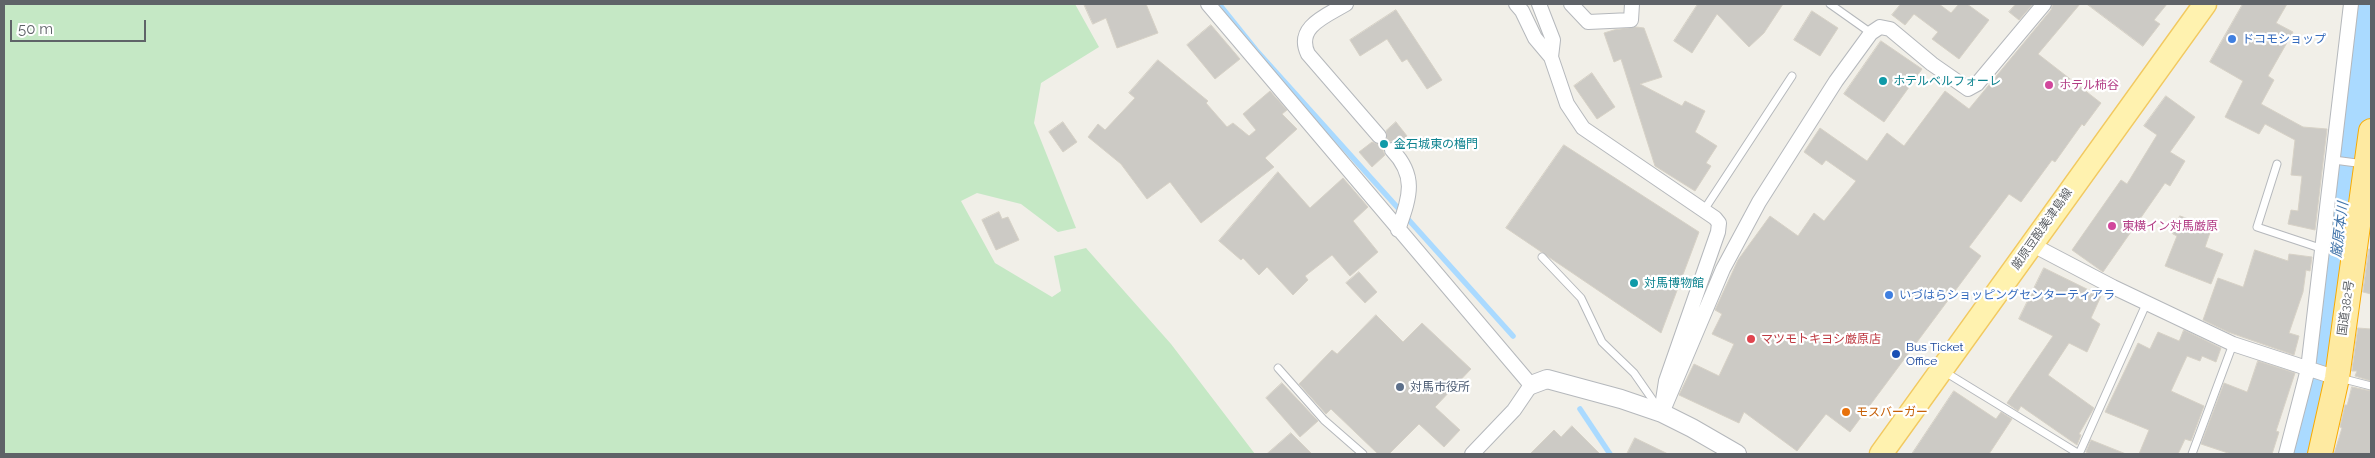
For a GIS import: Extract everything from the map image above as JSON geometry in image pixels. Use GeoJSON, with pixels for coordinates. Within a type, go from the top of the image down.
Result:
{"type":"FeatureCollection","features":[{"type":"Feature","properties":{"kind":"highway","name":"国道382号"},"geometry":{"type":"LineString","coordinates":[[2320,454],[2323,373],[2366,165],[2371,131]]}},
{"type":"Feature","properties":{"kind":"main road","name":"厳原豆酘美津島線"},"geometry":{"type":"LineString","coordinates":[[1881,454],[2205,4]]}},
{"type":"Feature","properties":{"kind":"street"},"geometry":{"type":"LineString","coordinates":[[1208,4],[1531,385]]}},
{"type":"Feature","properties":{"kind":"street"},"geometry":{"type":"LineString","coordinates":[[1346,4],[1310,27],[1305,34],[1304,45],[1308,54],[1380,136]]}},
{"type":"Feature","properties":{"kind":"street"},"geometry":{"type":"LineString","coordinates":[[1516,4],[1522,11],[1535,38],[1550,57],[1567,104],[1583,128],[1704,210],[1719,223],[1718,232],[1666,380],[1662,413]]}},
{"type":"Feature","properties":{"kind":"street"},"geometry":{"type":"LineString","coordinates":[[1539,4],[1553,40],[1550,57]]}},
{"type":"Feature","properties":{"kind":"street"},"geometry":{"type":"LineString","coordinates":[[1572,4],[1588,22],[1630,20],[1632,4]]}},
{"type":"Feature","properties":{"kind":"street"},"geometry":{"type":"LineString","coordinates":[[1662,413],[1723,269],[1759,202],[1836,81],[1871,33],[1880,27],[1890,29],[1932,64],[1968,89],[1977,84],[2044,4]]}},
{"type":"Feature","properties":{"kind":"street"},"geometry":{"type":"LineString","coordinates":[[2286,454],[2323,373],[2323,249],[2336,160],[2351,4]]}},
{"type":"Feature","properties":{"kind":"street"},"geometry":{"type":"LineString","coordinates":[[1392,150],[1401,160],[1409,183],[1410,193],[1398,230]]}},
{"type":"Feature","properties":{"kind":"street"},"geometry":{"type":"LineString","coordinates":[[2031,244],[2233,344],[2323,373]]}},
{"type":"Feature","properties":{"kind":"street"},"geometry":{"type":"LineString","coordinates":[[1472,454],[1514,410],[1531,385],[1547,379],[1568,383],[1662,413],[1737,454]]}},
{"type":"Feature","properties":{"kind":"lane"},"geometry":{"type":"LineString","coordinates":[[1830,4],[1871,33]]}},
{"type":"Feature","properties":{"kind":"lane"},"geometry":{"type":"LineString","coordinates":[[1704,210],[1792,76]]}},
{"type":"Feature","properties":{"kind":"lane"},"geometry":{"type":"LineString","coordinates":[[2336,160],[2366,165]]}},
{"type":"Feature","properties":{"kind":"lane"},"geometry":{"type":"LineString","coordinates":[[2277,164],[2257,227],[2323,249]]}},
{"type":"Feature","properties":{"kind":"lane"},"geometry":{"type":"LineString","coordinates":[[1542,257],[1581,298],[1602,342],[1634,373],[1662,413]]}},
{"type":"Feature","properties":{"kind":"lane"},"geometry":{"type":"LineString","coordinates":[[1942,370],[2079,454],[2147,302]]}},
{"type":"Feature","properties":{"kind":"lane"},"geometry":{"type":"LineString","coordinates":[[2192,454],[2233,344]]}},
{"type":"Feature","properties":{"kind":"lane"},"geometry":{"type":"LineString","coordinates":[[1278,368],[1324,420],[1363,454]]}},
{"type":"Feature","properties":{"kind":"lane"},"geometry":{"type":"LineString","coordinates":[[2323,373],[2371,386]]}},
{"type":"Feature","properties":{"kind":"green space"},"geometry":{"type":"Polygon","coordinates":[[[4,4],[1075,4],[1099,47],[1041,83],[1034,123],[1076,228],[1058,232],[1021,204],[977,193],[961,201],[995,263],[1052,297],[1061,291],[1054,256],[1086,248],[1171,344],[1255,454],[4,454],[4,4]]]}},
{"type":"Feature","properties":{"kind":"building"},"geometry":{"type":"Polygon","coordinates":[[[1084,4],[1146,4],[1158,33],[1117,48],[1106,18],[1093,24],[1084,4]]]}},
{"type":"Feature","properties":{"kind":"building"},"geometry":{"type":"Polygon","coordinates":[[[1698,4],[1783,4],[1764,33],[1749,47],[1717,14],[1692,53],[1674,41],[1698,4]]]}},
{"type":"Feature","properties":{"kind":"building"},"geometry":{"type":"Polygon","coordinates":[[[1901,4],[1939,4],[1951,13],[1959,4],[1967,4],[1989,20],[1959,59],[1932,39],[1938,32],[1914,14],[1905,25],[1892,15],[1901,4]]]}},
{"type":"Feature","properties":{"kind":"building"},"geometry":{"type":"Polygon","coordinates":[[[2016,4],[2033,4],[2019,20],[2009,12],[2016,4]]]}},
{"type":"Feature","properties":{"kind":"building"},"geometry":{"type":"Polygon","coordinates":[[[2053,4],[2080,4],[2038,54],[2101,103],[2084,126],[2082,124],[2055,162],[2052,160],[2021,202],[2009,194],[1969,247],[1981,256],[1850,432],[1826,414],[1797,451],[1744,412],[1739,423],[1679,395],[1694,364],[1719,376],[1734,344],[1712,334],[1722,314],[1715,310],[1738,260],[1770,216],[1798,236],[1814,213],[1824,221],[1856,181],[1826,160],[1822,165],[1804,152],[1820,128],[1867,161],[1887,133],[1904,146],[1945,91],[1969,109],[2051,10],[2053,4]]]}},
{"type":"Feature","properties":{"kind":"building"},"geometry":{"type":"Polygon","coordinates":[[[2087,4],[2167,4],[2154,20],[2160,24],[2143,46],[2087,4]]]}},
{"type":"Feature","properties":{"kind":"building"},"geometry":{"type":"Polygon","coordinates":[[[2243,4],[2287,4],[2276,23],[2293,32],[2268,76],[2274,80],[2261,104],[2303,127],[2327,129],[2315,230],[2288,224],[2291,210],[2298,211],[2302,176],[2291,175],[2295,140],[2265,124],[2259,134],[2225,117],[2243,81],[2210,62],[2243,4]]]}},
{"type":"Feature","properties":{"kind":"building"},"geometry":{"type":"Polygon","coordinates":[[[1396,10],[1442,80],[1427,89],[1407,59],[1402,62],[1387,39],[1360,56],[1350,40],[1396,10]]]}},
{"type":"Feature","properties":{"kind":"building"},"geometry":{"type":"Polygon","coordinates":[[[1812,11],[1838,28],[1820,56],[1794,40],[1812,11]]]}},
{"type":"Feature","properties":{"kind":"building"},"geometry":{"type":"Polygon","coordinates":[[[1211,25],[1240,59],[1215,79],[1187,45],[1211,25]]]}},
{"type":"Feature","properties":{"kind":"building"},"geometry":{"type":"Polygon","coordinates":[[[1636,27],[1644,28],[1662,77],[1640,84],[1682,106],[1685,101],[1705,111],[1695,132],[1717,146],[1706,163],[1711,166],[1695,191],[1655,166],[1621,59],[1614,62],[1604,33],[1636,27]]]}},
{"type":"Feature","properties":{"kind":"building","name":"ホテルベルフォーレ"},"geometry":{"type":"Polygon","coordinates":[[[1881,41],[1922,69],[1884,122],[1844,94],[1881,41]]]}},
{"type":"Feature","properties":{"kind":"building"},"geometry":{"type":"Polygon","coordinates":[[[1158,60],[1208,101],[1206,103],[1227,127],[1233,123],[1249,136],[1256,130],[1243,114],[1270,91],[1287,110],[1282,114],[1297,129],[1265,158],[1274,167],[1201,223],[1170,182],[1147,199],[1121,164],[1088,137],[1098,124],[1105,130],[1135,98],[1129,93],[1158,60]]]}},
{"type":"Feature","properties":{"kind":"building"},"geometry":{"type":"Polygon","coordinates":[[[1592,73],[1615,107],[1597,119],[1574,86],[1592,73]]]}},
{"type":"Feature","properties":{"kind":"building"},"geometry":{"type":"Polygon","coordinates":[[[2166,96],[2195,117],[2170,152],[2185,161],[2170,186],[2165,183],[2103,272],[2072,250],[2121,180],[2127,184],[2157,135],[2144,126],[2166,96]]]}},
{"type":"Feature","properties":{"kind":"building"},"geometry":{"type":"Polygon","coordinates":[[[1063,122],[1077,142],[1063,152],[1049,132],[1063,122]]]}},
{"type":"Feature","properties":{"kind":"building","name":"金石城東の櫓門"},"geometry":{"type":"Polygon","coordinates":[[[1396,122],[1407,136],[1398,144],[1391,141],[1386,144],[1383,151],[1385,155],[1372,167],[1359,152],[1372,142],[1377,144],[1384,143],[1387,138],[1386,131],[1396,122]]]}},
{"type":"Feature","properties":{"kind":"building","name":"対馬博物館"},"geometry":{"type":"Polygon","coordinates":[[[1564,145],[1699,232],[1661,333],[1506,228],[1564,145]]]}},
{"type":"Feature","properties":{"kind":"building"},"geometry":{"type":"Polygon","coordinates":[[[1278,172],[1310,208],[1343,178],[1368,207],[1353,221],[1378,252],[1350,276],[1332,255],[1305,276],[1308,280],[1293,295],[1267,267],[1259,275],[1243,258],[1241,260],[1219,241],[1278,172]]]}},
{"type":"Feature","properties":{"kind":"building"},"geometry":{"type":"Polygon","coordinates":[[[999,212],[1002,219],[1008,217],[1019,240],[996,250],[982,220],[999,212]]]}},
{"type":"Feature","properties":{"kind":"building"},"geometry":{"type":"Polygon","coordinates":[[[2180,216],[2212,227],[2205,247],[2223,254],[2211,284],[2165,266],[2177,236],[2173,234],[2180,216]]]}},
{"type":"Feature","properties":{"kind":"building"},"geometry":{"type":"Polygon","coordinates":[[[2369,249],[2371,249],[2371,294],[2363,292],[2369,249]]]}},
{"type":"Feature","properties":{"kind":"building"},"geometry":{"type":"Polygon","coordinates":[[[2255,250],[2288,261],[2289,254],[2312,257],[2310,271],[2306,270],[2303,292],[2289,333],[2299,336],[2294,355],[2228,332],[2203,320],[2218,278],[2243,287],[2255,250]]]}},
{"type":"Feature","properties":{"kind":"building"},"geometry":{"type":"Polygon","coordinates":[[[2044,268],[2101,296],[2091,318],[2100,324],[2087,352],[2069,343],[2048,375],[2094,408],[2079,434],[2081,435],[2077,445],[2021,406],[2018,411],[2007,403],[2053,336],[2019,319],[2044,268]]]}},
{"type":"Feature","properties":{"kind":"building"},"geometry":{"type":"Polygon","coordinates":[[[1359,272],[1377,292],[1365,303],[1346,283],[1359,272]]]}},
{"type":"Feature","properties":{"kind":"building"},"geometry":{"type":"Polygon","coordinates":[[[1376,315],[1403,342],[1422,323],[1471,369],[1435,407],[1460,430],[1444,447],[1419,424],[1389,454],[1378,454],[1331,409],[1326,414],[1299,384],[1332,350],[1337,354],[1376,315]]]}},
{"type":"Feature","properties":{"kind":"building"},"geometry":{"type":"Polygon","coordinates":[[[2358,328],[2371,329],[2371,381],[2355,376],[2357,371],[2352,371],[2358,328]]]}},
{"type":"Feature","properties":{"kind":"building"},"geometry":{"type":"Polygon","coordinates":[[[2184,330],[2221,348],[2216,362],[2202,356],[2200,361],[2187,356],[2171,391],[2204,406],[2191,441],[2185,439],[2178,454],[2139,454],[2149,430],[2105,412],[2138,343],[2150,349],[2158,332],[2179,341],[2184,330]]]}},
{"type":"Feature","properties":{"kind":"building"},"geometry":{"type":"Polygon","coordinates":[[[2258,361],[2295,373],[2276,431],[2279,432],[2272,454],[2231,454],[2201,444],[2224,383],[2247,392],[2258,361]]]}},
{"type":"Feature","properties":{"kind":"building"},"geometry":{"type":"Polygon","coordinates":[[[1282,383],[1318,421],[1300,437],[1266,398],[1282,383]]]}},
{"type":"Feature","properties":{"kind":"building"},"geometry":{"type":"Polygon","coordinates":[[[2352,387],[2371,391],[2371,454],[2334,454],[2342,428],[2340,427],[2345,405],[2347,405],[2352,387]]]}},
{"type":"Feature","properties":{"kind":"building"},"geometry":{"type":"Polygon","coordinates":[[[1954,391],[1996,419],[2001,412],[2012,419],[1989,454],[1912,454],[1954,391]]]}},
{"type":"Feature","properties":{"kind":"building"},"geometry":{"type":"Polygon","coordinates":[[[1572,426],[1600,454],[1530,454],[1554,430],[1561,437],[1572,426]]]}},
{"type":"Feature","properties":{"kind":"building"},"geometry":{"type":"Polygon","coordinates":[[[1291,433],[1312,454],[1267,454],[1291,433]]]}},
{"type":"Feature","properties":{"kind":"building"},"geometry":{"type":"Polygon","coordinates":[[[1635,438],[1668,454],[1627,454],[1635,438]]]}},
{"type":"Feature","properties":{"kind":"building"},"geometry":{"type":"Polygon","coordinates":[[[2091,440],[2126,454],[2090,454],[2086,452],[2091,440]]]}},
{"type":"Feature","properties":{"kind":"waterway"},"geometry":{"type":"LineString","coordinates":[[1219,4],[1256,50],[1513,336]]}},
{"type":"Feature","properties":{"kind":"waterway","name":"厳原本川"},"geometry":{"type":"LineString","coordinates":[[2304,454],[2320,385],[2370,4]]}},
{"type":"Feature","properties":{"kind":"waterway"},"geometry":{"type":"LineString","coordinates":[[1580,409],[1610,454]]}},
{"type":"Feature","properties":{"kind":"place","name":"ドコモショップ"},"geometry":{"type":"Point","coordinates":[2232,39]}},
{"type":"Feature","properties":{"kind":"place","name":"ホテルベルフォーレ"},"geometry":{"type":"Point","coordinates":[1883,81]}},
{"type":"Feature","properties":{"kind":"place","name":"ホテル柿谷"},"geometry":{"type":"Point","coordinates":[2049,85]}},
{"type":"Feature","properties":{"kind":"place","name":"金石城東の櫓門"},"geometry":{"type":"Point","coordinates":[1384,144]}},
{"type":"Feature","properties":{"kind":"place","name":"東横イン対馬厳原"},"geometry":{"type":"Point","coordinates":[2112,226]}},
{"type":"Feature","properties":{"kind":"place","name":"対馬博物館"},"geometry":{"type":"Point","coordinates":[1634,283]}},
{"type":"Feature","properties":{"kind":"place","name":"いづはらショッピングセンターティアラ"},"geometry":{"type":"Point","coordinates":[1889,295]}},
{"type":"Feature","properties":{"kind":"place","name":"マツモトキヨシ厳原店"},"geometry":{"type":"Point","coordinates":[1751,339]}},
{"type":"Feature","properties":{"kind":"place","name":"Bus Ticket Office"},"geometry":{"type":"Point","coordinates":[1896,354]}},
{"type":"Feature","properties":{"kind":"place","name":"対馬市役所"},"geometry":{"type":"Point","coordinates":[1400,387]}},
{"type":"Feature","properties":{"kind":"place","name":"モスバーガー"},"geometry":{"type":"Point","coordinates":[1846,412]}}]}
